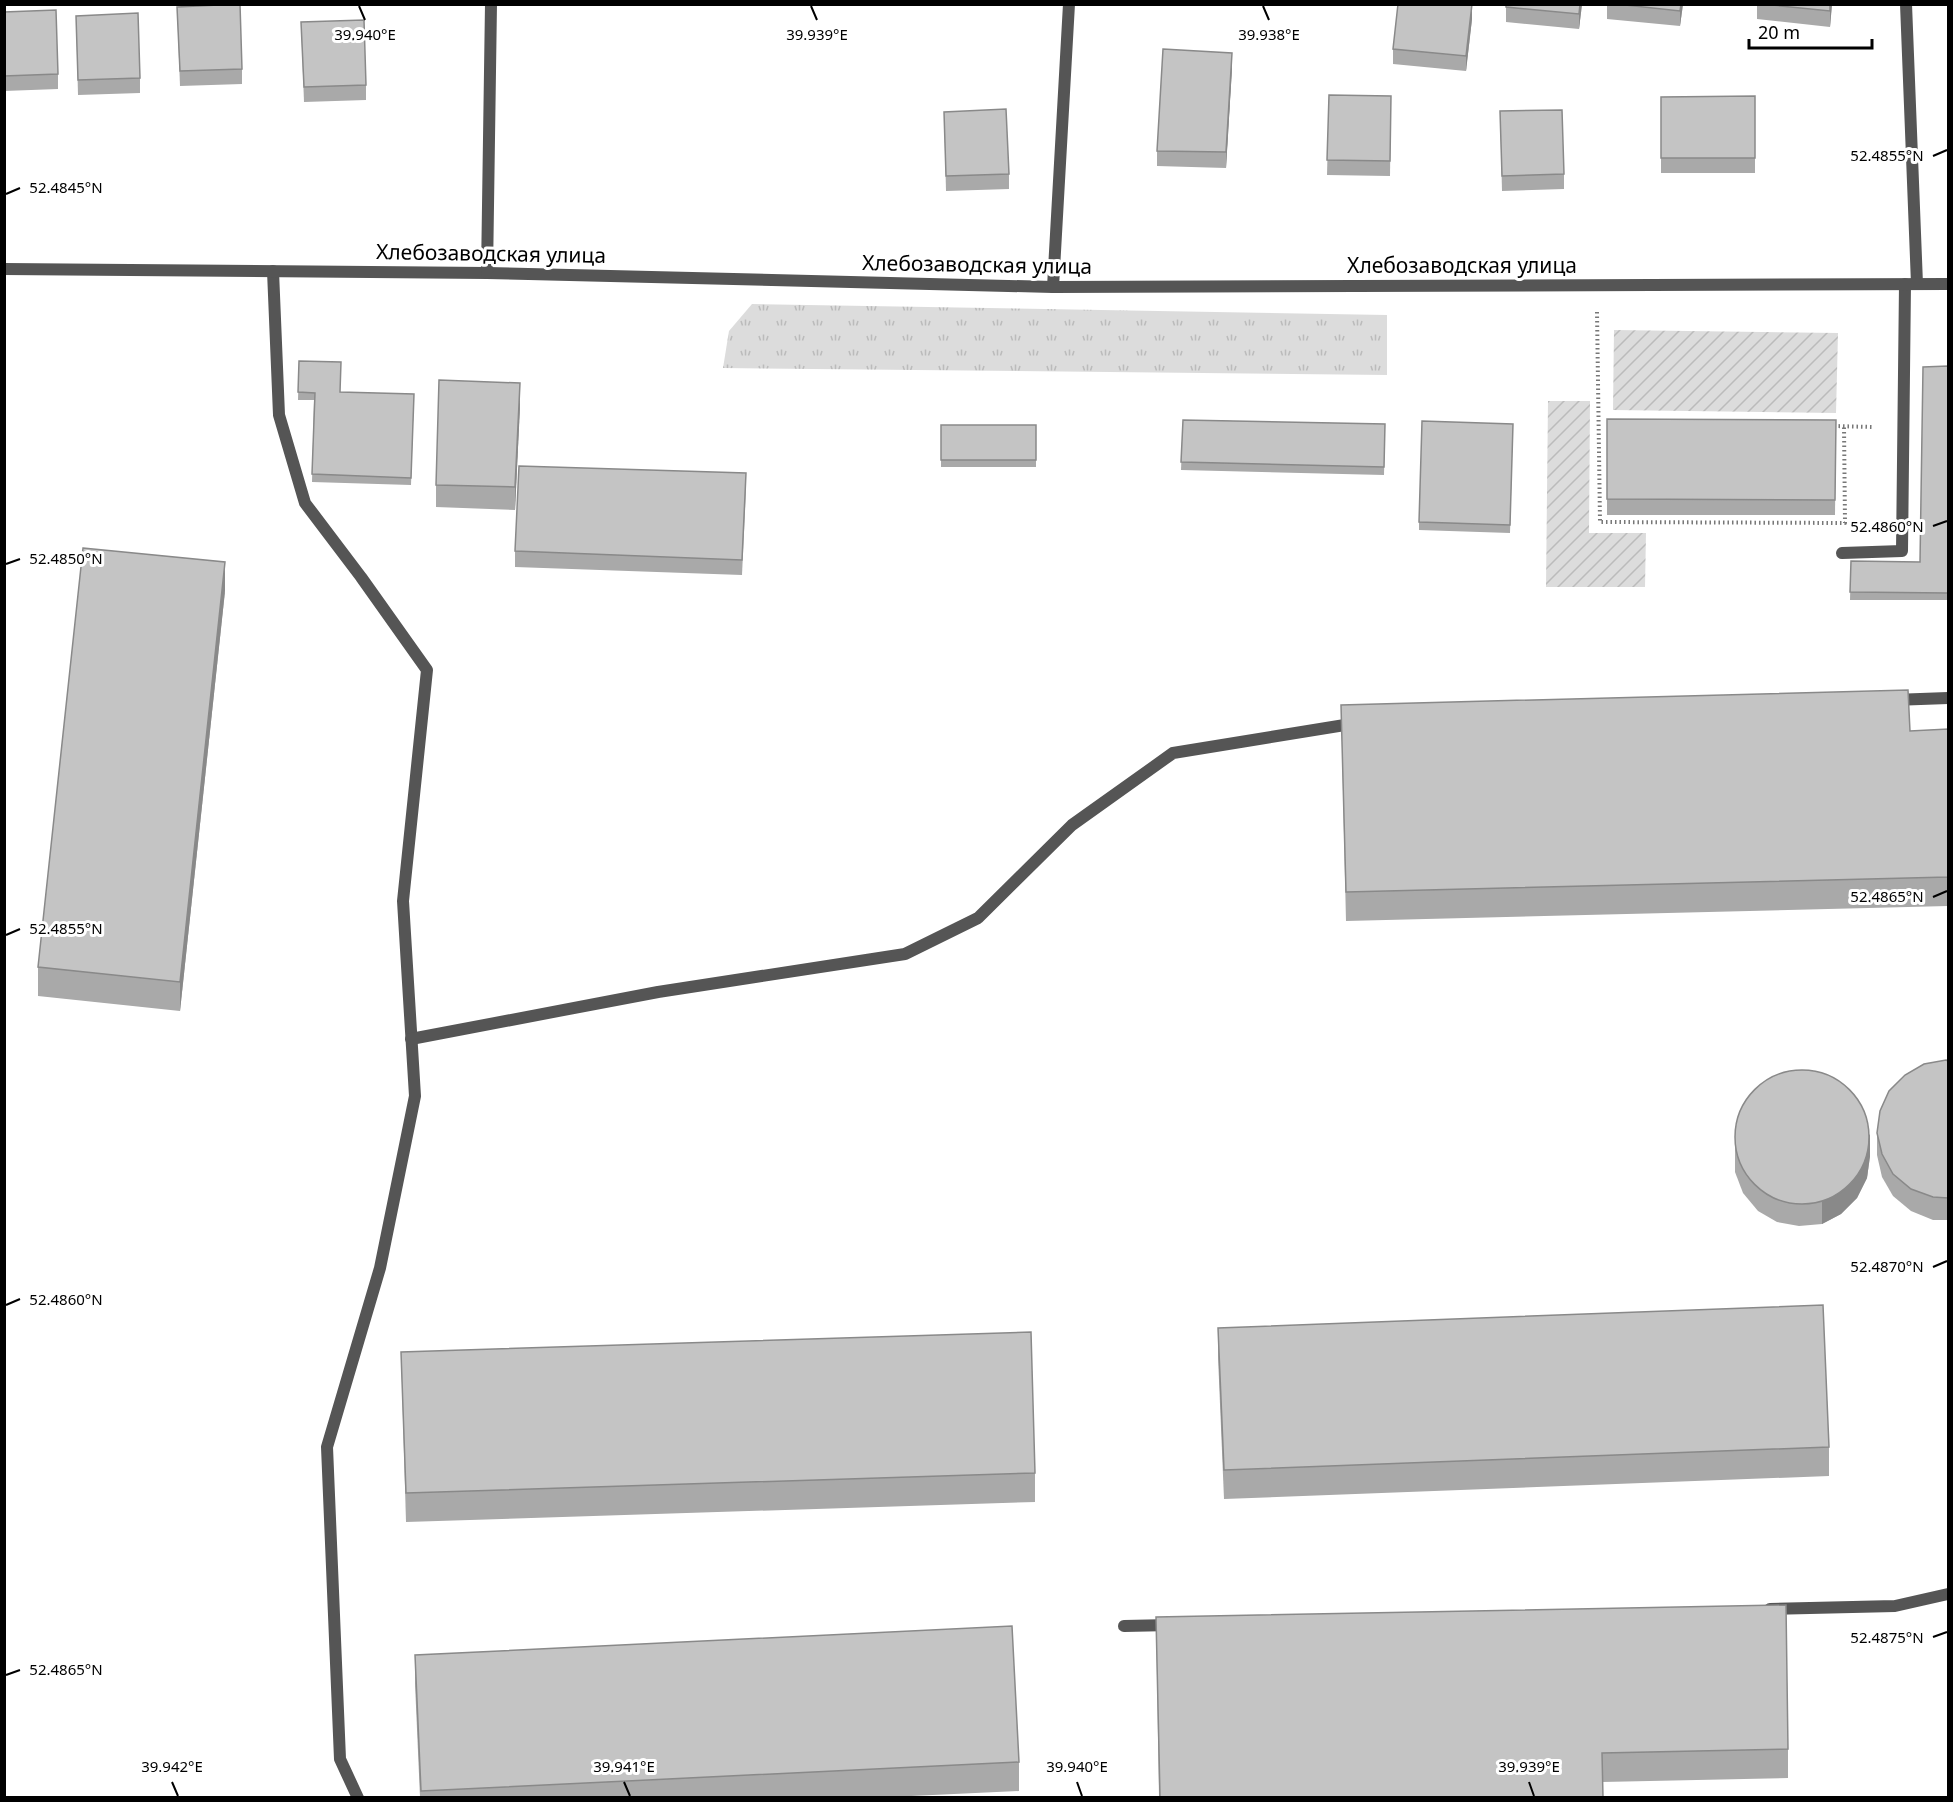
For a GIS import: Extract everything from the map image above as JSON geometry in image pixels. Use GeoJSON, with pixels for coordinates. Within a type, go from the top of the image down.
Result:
{"type":"FeatureCollection","features":[{"type":"Feature","properties":{"kind":"street"},"geometry":{"type":"LineString","coordinates":[[488,273],[491,4]]}},
{"type":"Feature","properties":{"kind":"street"},"geometry":{"type":"LineString","coordinates":[[1053,287],[1069,4]]}},
{"type":"Feature","properties":{"kind":"street"},"geometry":{"type":"LineString","coordinates":[[1842,553],[1902,552],[1911,284],[1906,4]]}},
{"type":"Feature","properties":{"kind":"street","name":"Хлебозаводская улица"},"geometry":{"type":"LineString","coordinates":[[4,269],[488,273],[1053,287],[1948,284]]}},
{"type":"Feature","properties":{"kind":"street"},"geometry":{"type":"LineString","coordinates":[[273,271],[279,415],[305,503],[427,670],[403,901],[415,1096],[380,1268],[327,1447],[340,1759],[358,1797]]}},
{"type":"Feature","properties":{"kind":"street"},"geometry":{"type":"LineString","coordinates":[[1878,701],[1948,698]]}},
{"type":"Feature","properties":{"kind":"street"},"geometry":{"type":"LineString","coordinates":[[411,1039],[658,992],[905,954],[978,918],[1072,825],[1173,753],[1373,720]]}},
{"type":"Feature","properties":{"kind":"street"},"geometry":{"type":"LineString","coordinates":[[1752,1609],[1895,1606],[1948,1594]]}},
{"type":"Feature","properties":{"kind":"street"},"geometry":{"type":"LineString","coordinates":[[1124,1626],[1184,1624]]}},
{"type":"Feature","properties":{"kind":"path"},"geometry":{"type":"LineString","coordinates":[[1597,285],[1600,522],[1845,523],[1844,426]]}},
{"type":"Feature","properties":{"kind":"path"},"geometry":{"type":"LineString","coordinates":[[1833,426],[1872,427]]}},
{"type":"Feature","properties":{"kind":"green space"},"geometry":{"type":"Polygon","coordinates":[[[752,304],[1387,315],[1387,375],[723,368],[729,331],[752,304]]]}},
{"type":"Feature","properties":{"kind":"green space"},"geometry":{"type":"Polygon","coordinates":[[[1614,330],[1838,333],[1836,413],[1613,410],[1614,330]]]}},
{"type":"Feature","properties":{"kind":"green space"},"geometry":{"type":"Polygon","coordinates":[[[1548,401],[1590,401],[1589,533],[1646,533],[1645,587],[1546,587],[1548,401]]]}},
{"type":"Feature","properties":{"kind":"building"},"geometry":{"type":"Polygon","coordinates":[[[240,4],[242,69],[180,71],[177,7],[240,4]]]}},
{"type":"Feature","properties":{"kind":"building"},"geometry":{"type":"Polygon","coordinates":[[[1398,4],[1472,4],[1466,56],[1393,49],[1398,4]]]}},
{"type":"Feature","properties":{"kind":"building"},"geometry":{"type":"Polygon","coordinates":[[[1506,4],[1580,4],[1579,14],[1506,7],[1506,4]]]}},
{"type":"Feature","properties":{"kind":"building"},"geometry":{"type":"Polygon","coordinates":[[[1616,4],[1681,4],[1680,11],[1616,4]]]}},
{"type":"Feature","properties":{"kind":"building"},"geometry":{"type":"Polygon","coordinates":[[[1762,4],[1830,4],[1830,11],[1762,4]]]}},
{"type":"Feature","properties":{"kind":"building"},"geometry":{"type":"Polygon","coordinates":[[[56,10],[58,74],[4,76],[4,12],[56,10]]]}},
{"type":"Feature","properties":{"kind":"building"},"geometry":{"type":"Polygon","coordinates":[[[138,13],[140,78],[78,80],[76,16],[138,13]]]}},
{"type":"Feature","properties":{"kind":"building"},"geometry":{"type":"Polygon","coordinates":[[[364,20],[366,85],[304,87],[301,22],[364,20]]]}},
{"type":"Feature","properties":{"kind":"building"},"geometry":{"type":"Polygon","coordinates":[[[1163,49],[1232,53],[1226,152],[1157,151],[1163,49]]]}},
{"type":"Feature","properties":{"kind":"building"},"geometry":{"type":"Polygon","coordinates":[[[1329,95],[1391,96],[1390,161],[1327,160],[1329,95]]]}},
{"type":"Feature","properties":{"kind":"building"},"geometry":{"type":"Polygon","coordinates":[[[1755,96],[1755,158],[1661,158],[1661,97],[1755,96]]]}},
{"type":"Feature","properties":{"kind":"building"},"geometry":{"type":"Polygon","coordinates":[[[1006,109],[1009,174],[946,176],[944,112],[1006,109]]]}},
{"type":"Feature","properties":{"kind":"building"},"geometry":{"type":"Polygon","coordinates":[[[1562,110],[1564,174],[1502,176],[1500,111],[1562,110]]]}},
{"type":"Feature","properties":{"kind":"building"},"geometry":{"type":"Polygon","coordinates":[[[299,361],[341,362],[340,392],[414,394],[411,478],[312,474],[315,393],[298,392],[299,361]]]}},
{"type":"Feature","properties":{"kind":"building"},"geometry":{"type":"Polygon","coordinates":[[[1948,366],[1948,593],[1850,592],[1851,561],[1920,562],[1923,367],[1948,366]]]}},
{"type":"Feature","properties":{"kind":"building"},"geometry":{"type":"Polygon","coordinates":[[[439,380],[520,383],[515,487],[436,485],[439,380]]]}},
{"type":"Feature","properties":{"kind":"building"},"geometry":{"type":"Polygon","coordinates":[[[1607,419],[1836,420],[1835,500],[1607,499],[1607,419]]]}},
{"type":"Feature","properties":{"kind":"building"},"geometry":{"type":"Polygon","coordinates":[[[1183,420],[1385,424],[1384,467],[1181,462],[1183,420]]]}},
{"type":"Feature","properties":{"kind":"building"},"geometry":{"type":"Polygon","coordinates":[[[1422,421],[1513,424],[1510,525],[1419,522],[1422,421]]]}},
{"type":"Feature","properties":{"kind":"building"},"geometry":{"type":"Polygon","coordinates":[[[941,425],[1036,425],[1036,460],[941,460],[941,425]]]}},
{"type":"Feature","properties":{"kind":"building"},"geometry":{"type":"Polygon","coordinates":[[[519,466],[746,473],[742,560],[515,551],[519,466]]]}},
{"type":"Feature","properties":{"kind":"building"},"geometry":{"type":"Polygon","coordinates":[[[83,548],[225,562],[180,982],[38,967],[83,548]]]}},
{"type":"Feature","properties":{"kind":"building"},"geometry":{"type":"Polygon","coordinates":[[[1908,690],[1910,731],[1948,729],[1948,877],[1346,892],[1341,705],[1908,690]]]}},
{"type":"Feature","properties":{"kind":"building"},"geometry":{"type":"Polygon","coordinates":[[[1948,1061],[1948,1198],[1933,1197],[1911,1189],[1893,1174],[1882,1154],[1877,1133],[1880,1111],[1889,1091],[1905,1075],[1924,1064],[1948,1061]]]}},
{"type":"Feature","properties":{"kind":"building"},"geometry":{"type":"Polygon","coordinates":[[[1802,1070],[1828,1075],[1849,1090],[1864,1111],[1869,1137],[1864,1163],[1849,1184],[1828,1199],[1802,1204],[1776,1199],[1755,1184],[1740,1163],[1735,1137],[1740,1111],[1755,1090],[1776,1075],[1802,1070]]]}},
{"type":"Feature","properties":{"kind":"building"},"geometry":{"type":"Polygon","coordinates":[[[1823,1305],[1829,1447],[1224,1470],[1218,1328],[1823,1305]]]}},
{"type":"Feature","properties":{"kind":"building"},"geometry":{"type":"Polygon","coordinates":[[[1031,1332],[1035,1473],[406,1493],[401,1352],[1031,1332]]]}},
{"type":"Feature","properties":{"kind":"building"},"geometry":{"type":"Polygon","coordinates":[[[1786,1605],[1788,1749],[1602,1753],[1603,1797],[1160,1797],[1156,1617],[1786,1605]]]}},
{"type":"Feature","properties":{"kind":"building"},"geometry":{"type":"Polygon","coordinates":[[[1012,1626],[1019,1762],[421,1791],[415,1655],[1012,1626]]]}}]}
